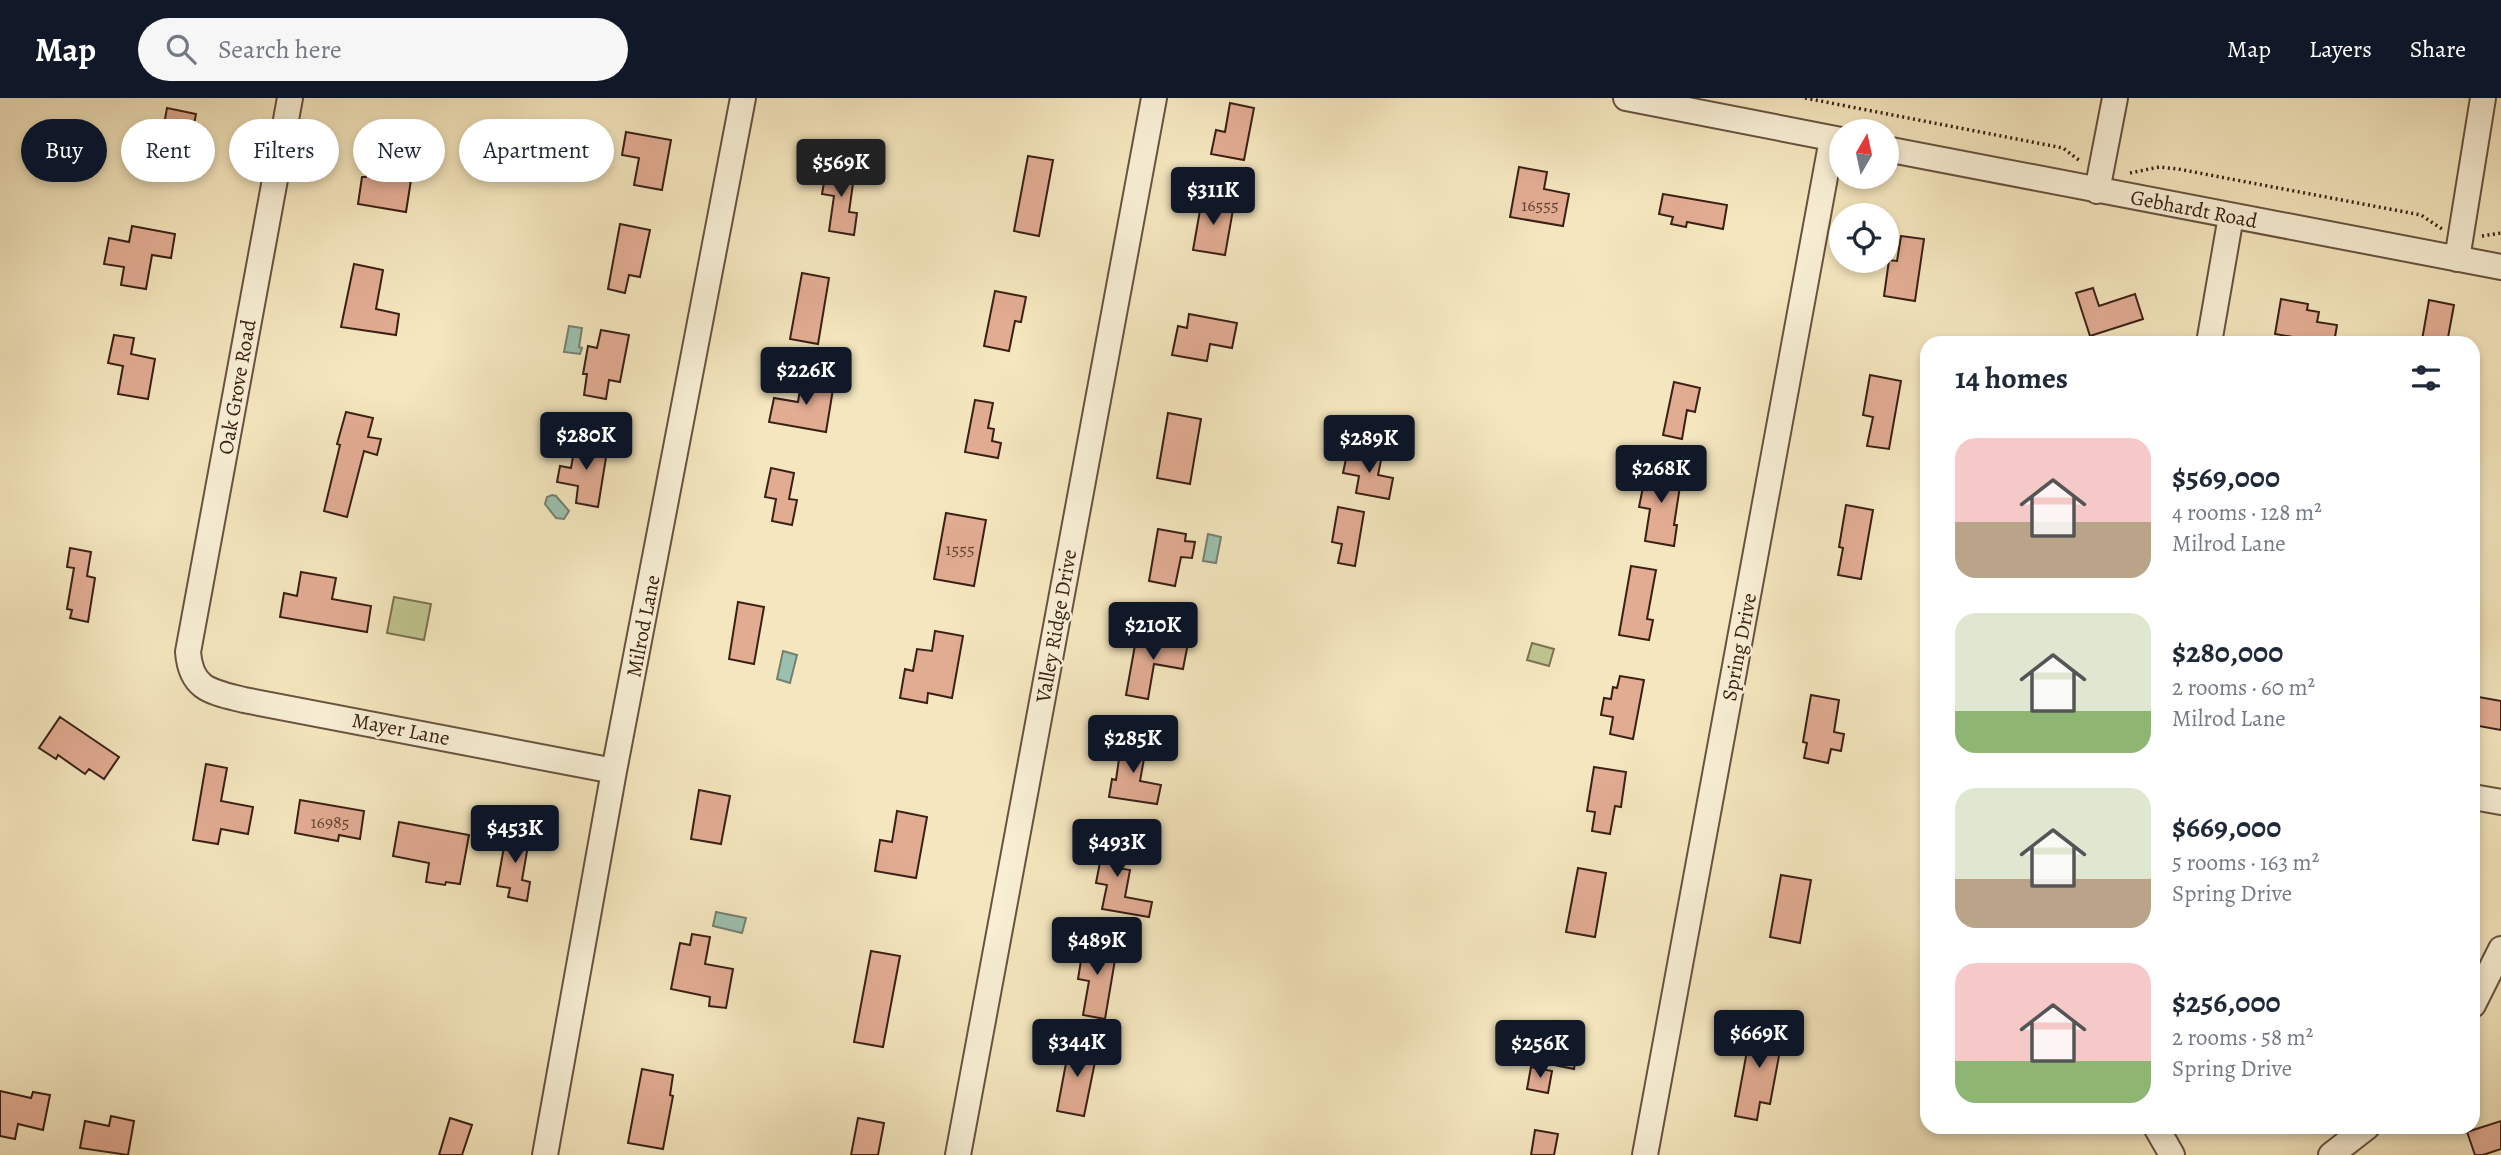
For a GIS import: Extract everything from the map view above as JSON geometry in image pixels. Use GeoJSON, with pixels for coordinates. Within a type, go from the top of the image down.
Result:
{"type":"FeatureCollection","features":[{"type":"Feature","properties":{"kind":"street","name":"Oak Grove Road"},"geometry":{"type":"LineString","coordinates":[[193,676],[188,652],[290,98]]}},
{"type":"Feature","properties":{"kind":"street","name":"Milrod Lane"},"geometry":{"type":"LineString","coordinates":[[545,1155],[614,771],[743,98]]}},
{"type":"Feature","properties":{"kind":"street","name":"Valley Ridge Drive"},"geometry":{"type":"LineString","coordinates":[[958,1155],[1154,98]]}},
{"type":"Feature","properties":{"kind":"street"},"geometry":{"type":"LineString","coordinates":[[1626,98],[1728,108],[1829,138]]}},
{"type":"Feature","properties":{"kind":"street"},"geometry":{"type":"LineString","coordinates":[[2099,181],[2115,98]]}},
{"type":"Feature","properties":{"kind":"street"},"geometry":{"type":"LineString","coordinates":[[2459,248],[2483,98]]}},
{"type":"Feature","properties":{"kind":"street","name":"Gebhardt Road"},"geometry":{"type":"LineString","coordinates":[[1899,151],[2099,181],[2231,216],[2459,248],[2501,267]]}},
{"type":"Feature","properties":{"kind":"street","name":"Spring Drive"},"geometry":{"type":"LineString","coordinates":[[1645,1155],[1829,177]]}},
{"type":"Feature","properties":{"kind":"street"},"geometry":{"type":"LineString","coordinates":[[2210,336],[2231,216]]}},
{"type":"Feature","properties":{"kind":"street","name":"Mayer Lane"},"geometry":{"type":"LineString","coordinates":[[193,676],[200,685],[211,691],[244,700],[614,771]]}},
{"type":"Feature","properties":{"kind":"street"},"geometry":{"type":"LineString","coordinates":[[2480,798],[2501,802]]}},
{"type":"Feature","properties":{"kind":"street"},"geometry":{"type":"LineString","coordinates":[[2480,991],[2501,949]]}},
{"type":"Feature","properties":{"kind":"street"},"geometry":{"type":"LineString","coordinates":[[2160,1134],[2172,1155]]}},
{"type":"Feature","properties":{"kind":"street"},"geometry":{"type":"LineString","coordinates":[[2331,1155],[2360,1134]]}},
{"type":"Feature","properties":{"kind":"path"},"geometry":{"type":"LineString","coordinates":[[1805,98],[2063,148],[2075,156],[2099,181],[2159,167],[2178,169],[2421,215],[2449,234],[2459,248],[2472,238],[2501,233]]}},
{"type":"Feature","properties":{"kind":"green space"},"geometry":{"type":"Polygon","coordinates":[[[394,597],[431,604],[424,640],[387,633],[394,597]]]}},
{"type":"Feature","properties":{"kind":"green space"},"geometry":{"type":"Polygon","coordinates":[[[1532,643],[1554,649],[1549,666],[1527,660],[1532,643]]]}},
{"type":"Feature","properties":{"kind":"shaded area"},"geometry":{"type":"Polygon","coordinates":[[[569,326],[582,328],[580,354],[564,352],[569,326]]]}},
{"type":"Feature","properties":{"kind":"shaded area"},"geometry":{"type":"Polygon","coordinates":[[[552,495],[569,511],[564,519],[556,518],[545,504],[547,497],[552,495]]]}},
{"type":"Feature","properties":{"kind":"shaded area"},"geometry":{"type":"Polygon","coordinates":[[[1208,534],[1221,537],[1216,563],[1203,561],[1208,534]]]}},
{"type":"Feature","properties":{"kind":"shaded area"},"geometry":{"type":"Polygon","coordinates":[[[783,651],[797,655],[790,683],[777,679],[783,651]]]}},
{"type":"Feature","properties":{"kind":"shaded area"},"geometry":{"type":"Polygon","coordinates":[[[716,912],[746,918],[742,933],[713,926],[716,912]]]}},
{"type":"Feature","properties":{"kind":"building"},"geometry":{"type":"Polygon","coordinates":[[[1230,103],[1254,108],[1244,160],[1211,154],[1216,130],[1225,132],[1230,103]]]}},
{"type":"Feature","properties":{"kind":"building"},"geometry":{"type":"Polygon","coordinates":[[[167,108],[196,114],[195,119],[165,119],[167,108]]]}},
{"type":"Feature","properties":{"kind":"building"},"geometry":{"type":"Polygon","coordinates":[[[626,132],[671,140],[662,190],[634,185],[639,158],[622,155],[626,132]]]}},
{"type":"Feature","properties":{"kind":"building"},"geometry":{"type":"Polygon","coordinates":[[[1028,156],[1053,160],[1039,236],[1014,231],[1028,156]]]}},
{"type":"Feature","properties":{"kind":"building"},"geometry":{"type":"Polygon","coordinates":[[[827,165],[855,169],[849,212],[857,213],[854,235],[829,231],[834,196],[822,194],[827,165]]]}},
{"type":"Feature","properties":{"kind":"building"},"geometry":{"type":"Polygon","coordinates":[[[1519,167],[1547,172],[1544,189],[1569,194],[1563,226],[1510,217],[1519,167]]]}},
{"type":"Feature","properties":{"kind":"building"},"geometry":{"type":"Polygon","coordinates":[[[361,182],[411,182],[406,212],[358,204],[361,182]]]}},
{"type":"Feature","properties":{"kind":"building"},"geometry":{"type":"Polygon","coordinates":[[[1663,194],[1727,205],[1723,229],[1687,222],[1686,227],[1671,224],[1673,217],[1659,214],[1663,194]]]}},
{"type":"Feature","properties":{"kind":"building"},"geometry":{"type":"Polygon","coordinates":[[[1202,199],[1234,204],[1225,255],[1193,250],[1202,199]]]}},
{"type":"Feature","properties":{"kind":"building"},"geometry":{"type":"Polygon","coordinates":[[[620,224],[650,230],[640,277],[629,275],[625,293],[608,289],[620,224]]]}},
{"type":"Feature","properties":{"kind":"building"},"geometry":{"type":"Polygon","coordinates":[[[132,226],[175,234],[171,258],[152,255],[146,289],[121,285],[124,267],[104,264],[109,238],[129,242],[132,226]]]}},
{"type":"Feature","properties":{"kind":"building"},"geometry":{"type":"Polygon","coordinates":[[[1901,236],[1924,239],[1915,301],[1884,296],[1887,273],[1899,273],[1901,236]]]}},
{"type":"Feature","properties":{"kind":"building"},"geometry":{"type":"Polygon","coordinates":[[[354,264],[383,270],[376,309],[399,314],[396,335],[341,327],[354,264]]]}},
{"type":"Feature","properties":{"kind":"building"},"geometry":{"type":"Polygon","coordinates":[[[802,273],[829,278],[818,344],[790,339],[802,273]]]}},
{"type":"Feature","properties":{"kind":"building"},"geometry":{"type":"Polygon","coordinates":[[[2093,288],[2099,306],[2135,294],[2143,319],[2090,336],[2076,293],[2093,288]]]}},
{"type":"Feature","properties":{"kind":"building"},"geometry":{"type":"Polygon","coordinates":[[[995,291],[1026,297],[1021,322],[1015,321],[1009,351],[984,346],[995,291]]]}},
{"type":"Feature","properties":{"kind":"building"},"geometry":{"type":"Polygon","coordinates":[[[2281,299],[2308,304],[2307,310],[2319,312],[2317,322],[2337,325],[2335,336],[2275,334],[2281,299]]]}},
{"type":"Feature","properties":{"kind":"building"},"geometry":{"type":"Polygon","coordinates":[[[2429,300],[2454,305],[2448,336],[2423,336],[2429,300]]]}},
{"type":"Feature","properties":{"kind":"building"},"geometry":{"type":"Polygon","coordinates":[[[1189,314],[1237,323],[1232,348],[1210,344],[1207,361],[1172,355],[1178,326],[1187,328],[1189,314]]]}},
{"type":"Feature","properties":{"kind":"building"},"geometry":{"type":"Polygon","coordinates":[[[601,330],[629,335],[620,382],[609,380],[606,399],[584,395],[587,374],[583,374],[588,346],[597,348],[601,330]]]}},
{"type":"Feature","properties":{"kind":"building"},"geometry":{"type":"Polygon","coordinates":[[[114,335],[134,338],[131,354],[155,359],[148,399],[118,394],[123,366],[108,363],[114,335]]]}},
{"type":"Feature","properties":{"kind":"building"},"geometry":{"type":"Polygon","coordinates":[[[1870,375],[1901,381],[1889,449],[1867,446],[1873,417],[1863,415],[1870,375]]]}},
{"type":"Feature","properties":{"kind":"building"},"geometry":{"type":"Polygon","coordinates":[[[802,377],[834,383],[826,432],[769,422],[774,398],[798,402],[802,377]]]}},
{"type":"Feature","properties":{"kind":"building"},"geometry":{"type":"Polygon","coordinates":[[[1674,382],[1700,388],[1695,412],[1687,410],[1682,439],[1663,435],[1674,382]]]}},
{"type":"Feature","properties":{"kind":"building"},"geometry":{"type":"Polygon","coordinates":[[[975,400],[993,403],[988,428],[994,429],[992,441],[1001,443],[998,458],[965,452],[975,400]]]}},
{"type":"Feature","properties":{"kind":"building"},"geometry":{"type":"Polygon","coordinates":[[[346,412],[373,418],[368,437],[381,439],[377,455],[364,451],[347,517],[324,511],[346,412]]]}},
{"type":"Feature","properties":{"kind":"building"},"geometry":{"type":"Polygon","coordinates":[[[1168,413],[1201,419],[1190,484],[1157,478],[1168,413]]]}},
{"type":"Feature","properties":{"kind":"building"},"geometry":{"type":"Polygon","coordinates":[[[576,440],[608,445],[598,507],[576,503],[578,486],[557,482],[560,466],[571,468],[576,440]]]}},
{"type":"Feature","properties":{"kind":"building"},"geometry":{"type":"Polygon","coordinates":[[[1362,452],[1382,455],[1378,475],[1393,478],[1389,499],[1356,493],[1359,476],[1343,473],[1347,454],[1362,457],[1362,452]]]}},
{"type":"Feature","properties":{"kind":"building"},"geometry":{"type":"Polygon","coordinates":[[[1647,467],[1682,473],[1674,525],[1677,525],[1674,546],[1645,541],[1650,509],[1639,507],[1647,467]]]}},
{"type":"Feature","properties":{"kind":"building"},"geometry":{"type":"Polygon","coordinates":[[[771,468],[794,473],[789,499],[797,500],[792,525],[772,521],[776,499],[765,497],[771,468]]]}},
{"type":"Feature","properties":{"kind":"building"},"geometry":{"type":"Polygon","coordinates":[[[1846,505],[1873,510],[1861,579],[1838,575],[1843,548],[1839,547],[1846,505]]]}},
{"type":"Feature","properties":{"kind":"building"},"geometry":{"type":"Polygon","coordinates":[[[1338,507],[1364,512],[1355,566],[1338,563],[1342,544],[1332,542],[1338,507]]]}},
{"type":"Feature","properties":{"kind":"building"},"geometry":{"type":"Polygon","coordinates":[[[946,513],[986,520],[974,586],[934,579],[946,513]]]}},
{"type":"Feature","properties":{"kind":"building"},"geometry":{"type":"Polygon","coordinates":[[[1158,529],[1186,534],[1185,541],[1195,542],[1192,558],[1181,557],[1175,586],[1149,581],[1158,529]]]}},
{"type":"Feature","properties":{"kind":"building"},"geometry":{"type":"Polygon","coordinates":[[[70,548],[91,552],[87,576],[95,578],[88,622],[70,618],[72,610],[67,609],[74,568],[67,567],[70,548]]]}},
{"type":"Feature","properties":{"kind":"building"},"geometry":{"type":"Polygon","coordinates":[[[1631,566],[1656,570],[1647,619],[1653,620],[1649,640],[1619,635],[1631,566]]]}},
{"type":"Feature","properties":{"kind":"building"},"geometry":{"type":"Polygon","coordinates":[[[301,572],[336,578],[332,599],[371,606],[367,632],[280,617],[284,593],[297,596],[301,572]]]}},
{"type":"Feature","properties":{"kind":"building"},"geometry":{"type":"Polygon","coordinates":[[[738,602],[764,607],[754,664],[729,659],[738,602]]]}},
{"type":"Feature","properties":{"kind":"building"},"geometry":{"type":"Polygon","coordinates":[[[935,631],[963,636],[952,698],[928,693],[927,703],[900,698],[905,669],[913,671],[917,649],[932,651],[935,631]]]}},
{"type":"Feature","properties":{"kind":"building"},"geometry":{"type":"Polygon","coordinates":[[[1137,634],[1188,643],[1183,669],[1154,664],[1148,699],[1126,695],[1137,634]]]}},
{"type":"Feature","properties":{"kind":"building"},"geometry":{"type":"Polygon","coordinates":[[[1620,676],[1644,680],[1633,739],[1610,734],[1613,717],[1601,715],[1604,698],[1611,699],[1613,687],[1617,688],[1620,676]]]}},
{"type":"Feature","properties":{"kind":"building"},"geometry":{"type":"Polygon","coordinates":[[[1811,695],[1839,700],[1834,732],[1844,734],[1841,751],[1831,749],[1828,763],[1804,758],[1807,743],[1803,742],[1811,695]]]}},
{"type":"Feature","properties":{"kind":"building"},"geometry":{"type":"Polygon","coordinates":[[[2480,697],[2501,701],[2501,730],[2480,726],[2480,697]]]}},
{"type":"Feature","properties":{"kind":"building"},"geometry":{"type":"Polygon","coordinates":[[[60,717],[119,757],[104,779],[89,769],[85,774],[58,755],[56,759],[39,748],[60,717]]]}},
{"type":"Feature","properties":{"kind":"building"},"geometry":{"type":"Polygon","coordinates":[[[1122,738],[1147,742],[1140,781],[1161,785],[1157,804],[1109,797],[1112,779],[1116,780],[1122,738]]]}},
{"type":"Feature","properties":{"kind":"building"},"geometry":{"type":"Polygon","coordinates":[[[206,764],[227,768],[221,801],[253,807],[248,834],[221,829],[218,844],[193,840],[206,764]]]}},
{"type":"Feature","properties":{"kind":"building"},"geometry":{"type":"Polygon","coordinates":[[[1594,767],[1626,772],[1621,807],[1615,806],[1610,834],[1592,831],[1595,812],[1587,811],[1594,767]]]}},
{"type":"Feature","properties":{"kind":"building"},"geometry":{"type":"Polygon","coordinates":[[[699,790],[730,796],[721,844],[691,839],[699,790]]]}},
{"type":"Feature","properties":{"kind":"building"},"geometry":{"type":"Polygon","coordinates":[[[300,800],[364,811],[360,839],[339,835],[338,841],[295,833],[300,800]]]}},
{"type":"Feature","properties":{"kind":"building"},"geometry":{"type":"Polygon","coordinates":[[[897,811],[927,817],[916,878],[875,871],[880,840],[892,842],[897,811]]]}},
{"type":"Feature","properties":{"kind":"building"},"geometry":{"type":"Polygon","coordinates":[[[399,822],[469,835],[460,884],[426,882],[429,863],[393,856],[399,822]]]}},
{"type":"Feature","properties":{"kind":"building"},"geometry":{"type":"Polygon","coordinates":[[[507,830],[530,834],[522,880],[530,882],[527,901],[508,897],[510,888],[497,886],[507,830]]]}},
{"type":"Feature","properties":{"kind":"building"},"geometry":{"type":"Polygon","coordinates":[[[1100,832],[1123,836],[1118,868],[1130,870],[1125,897],[1152,902],[1149,917],[1102,909],[1107,885],[1096,883],[1102,852],[1096,851],[1100,832]]]}},
{"type":"Feature","properties":{"kind":"building"},"geometry":{"type":"Polygon","coordinates":[[[1578,868],[1606,873],[1595,937],[1566,932],[1578,868]]]}},
{"type":"Feature","properties":{"kind":"building"},"geometry":{"type":"Polygon","coordinates":[[[1781,875],[1811,880],[1800,943],[1770,937],[1781,875]]]}},
{"type":"Feature","properties":{"kind":"building"},"geometry":{"type":"Polygon","coordinates":[[[692,934],[710,937],[705,964],[733,969],[726,1008],[709,1006],[710,997],[671,989],[680,943],[690,945],[692,934]]]}},
{"type":"Feature","properties":{"kind":"building"},"geometry":{"type":"Polygon","coordinates":[[[1084,942],[1117,948],[1105,1019],[1083,1015],[1089,981],[1078,979],[1084,942]]]}},
{"type":"Feature","properties":{"kind":"building"},"geometry":{"type":"Polygon","coordinates":[[[871,951],[900,956],[883,1047],[854,1042],[871,951]]]}},
{"type":"Feature","properties":{"kind":"building"},"geometry":{"type":"Polygon","coordinates":[[[1559,1021],[1582,1025],[1574,1069],[1544,1063],[1548,1043],[1555,1044],[1559,1021]]]}},
{"type":"Feature","properties":{"kind":"building"},"geometry":{"type":"Polygon","coordinates":[[[1752,1024],[1784,1029],[1770,1104],[1760,1102],[1757,1120],[1735,1116],[1752,1024]]]}},
{"type":"Feature","properties":{"kind":"building"},"geometry":{"type":"Polygon","coordinates":[[[1070,1042],[1098,1047],[1084,1116],[1057,1111],[1070,1042]]]}},
{"type":"Feature","properties":{"kind":"building"},"geometry":{"type":"Polygon","coordinates":[[[1531,1067],[1552,1071],[1548,1093],[1527,1089],[1531,1067]]]}},
{"type":"Feature","properties":{"kind":"building"},"geometry":{"type":"Polygon","coordinates":[[[642,1069],[673,1075],[670,1095],[673,1096],[663,1149],[628,1143],[642,1069]]]}},
{"type":"Feature","properties":{"kind":"building"},"geometry":{"type":"Polygon","coordinates":[[[0,1091],[31,1098],[33,1092],[50,1095],[43,1130],[18,1124],[15,1139],[0,1136],[0,1091]]]}},
{"type":"Feature","properties":{"kind":"building"},"geometry":{"type":"Polygon","coordinates":[[[111,1116],[134,1121],[128,1155],[80,1148],[85,1121],[109,1126],[111,1116]]]}},
{"type":"Feature","properties":{"kind":"building"},"geometry":{"type":"Polygon","coordinates":[[[450,1118],[472,1125],[462,1155],[439,1155],[450,1118]]]}},
{"type":"Feature","properties":{"kind":"building"},"geometry":{"type":"Polygon","coordinates":[[[858,1118],[884,1123],[878,1155],[851,1155],[858,1118]]]}},
{"type":"Feature","properties":{"kind":"building"},"geometry":{"type":"Polygon","coordinates":[[[2501,1121],[2501,1149],[2475,1155],[2468,1134],[2480,1134],[2480,1128],[2501,1121]]]}},
{"type":"Feature","properties":{"kind":"building"},"geometry":{"type":"Polygon","coordinates":[[[1535,1130],[1558,1134],[1554,1155],[1531,1155],[1535,1130]]]}}]}
